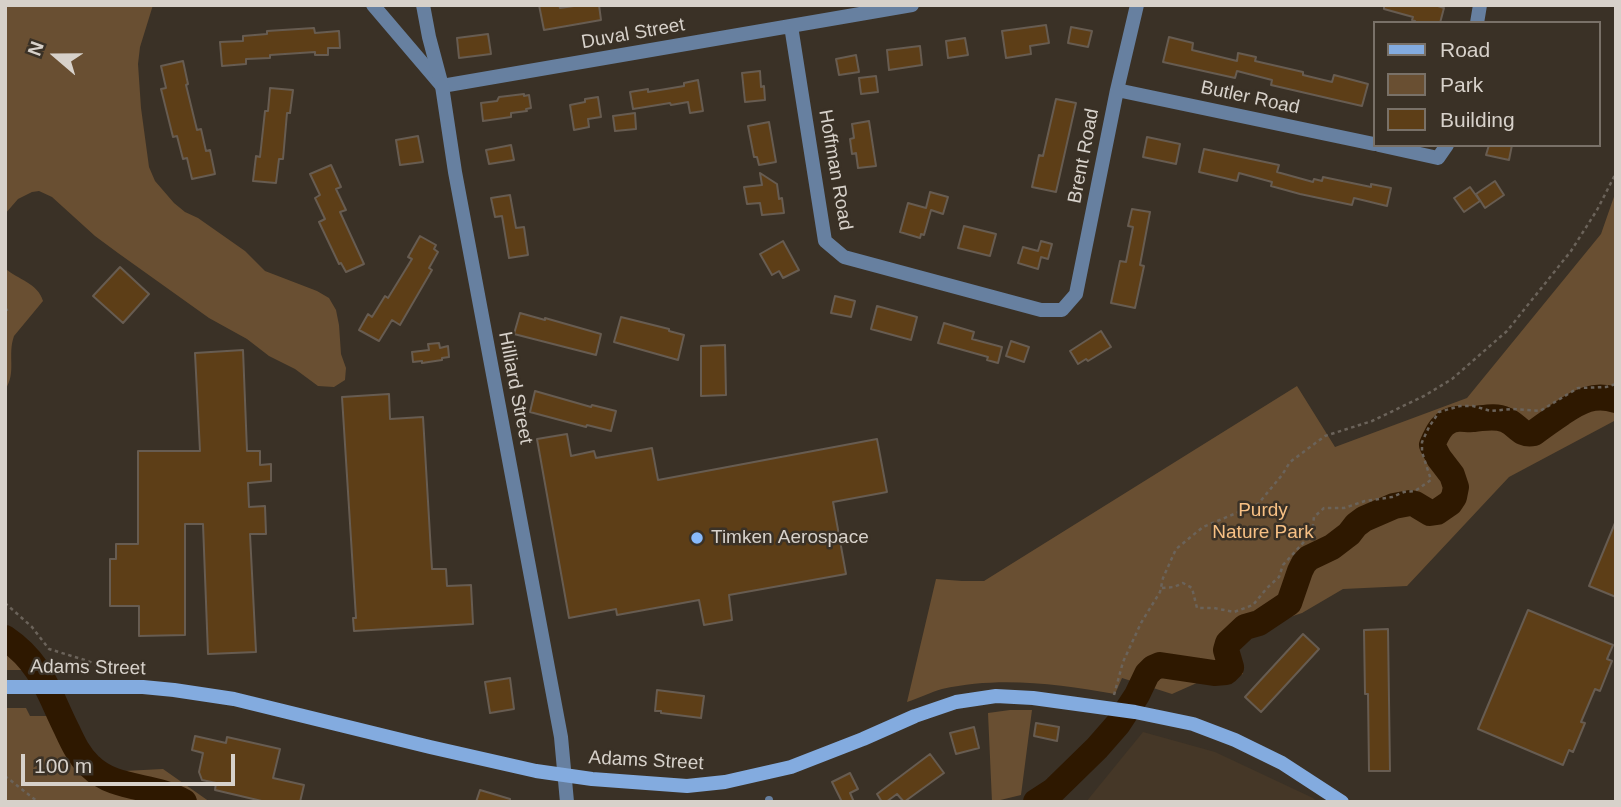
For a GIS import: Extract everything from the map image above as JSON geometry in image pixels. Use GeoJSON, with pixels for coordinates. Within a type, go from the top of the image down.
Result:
{"type":"FeatureCollection","features":[{"type":"Feature","properties":{"kind":"main road","name":"Adams Street"},"geometry":{"type":"LineString","coordinates":[[10,687],[143,687],[174,690],[234,699],[536,771],[687,786],[726,782],[791,767],[956,702],[996,696],[1121,705],[1193,724],[1235,740],[1282,763],[1342,802]]}},
{"type":"Feature","properties":{"kind":"street"},"geometry":{"type":"LineString","coordinates":[[373,5],[442,86]]}},
{"type":"Feature","properties":{"kind":"street","name":"Hilliard Street"},"geometry":{"type":"LineString","coordinates":[[423,5],[442,86],[455,172],[561,737],[567,802]]}},
{"type":"Feature","properties":{"kind":"street","name":"Duval Street"},"geometry":{"type":"LineString","coordinates":[[442,86],[912,5]]}},
{"type":"Feature","properties":{"kind":"street","name":"Brent Road"},"geometry":{"type":"LineString","coordinates":[[1062,310],[1076,295],[1137,5]]}},
{"type":"Feature","properties":{"kind":"street","name":"Hoffman Road"},"geometry":{"type":"LineString","coordinates":[[791,26],[825,241],[844,257],[1041,310],[1062,310]]}},
{"type":"Feature","properties":{"kind":"street","name":"Butler Road"},"geometry":{"type":"LineString","coordinates":[[1117,90],[1372,144]]}},
{"type":"Feature","properties":{"kind":"street","name":"Butler Road"},"geometry":{"type":"LineString","coordinates":[[1386,147],[1438,158],[1446,147]]}},
{"type":"Feature","properties":{"kind":"path"},"geometry":{"type":"LineString","coordinates":[[1121,705],[1123,662],[1161,588],[1176,549],[1203,527],[1258,504],[1290,462],[1325,436],[1372,421],[1452,379],[1507,331],[1571,251],[1616,173]]}},
{"type":"Feature","properties":{"kind":"path"},"geometry":{"type":"LineString","coordinates":[[5,308],[5,318]]}},
{"type":"Feature","properties":{"kind":"path"},"geometry":{"type":"LineString","coordinates":[[1161,588],[1184,583],[1192,588],[1197,608],[1234,612],[1253,605],[1279,577],[1283,565],[1312,533],[1314,517],[1324,508],[1344,508],[1415,491],[1431,480],[1422,452],[1422,442],[1439,412],[1460,406],[1491,411],[1540,411],[1578,388],[1616,384]]}},
{"type":"Feature","properties":{"kind":"path"},"geometry":{"type":"LineString","coordinates":[[5,603],[32,627],[49,649],[88,661],[96,665],[96,671]]}},
{"type":"Feature","properties":{"kind":"path"},"geometry":{"type":"LineString","coordinates":[[5,776],[38,802]]}},
{"type":"Feature","properties":{"kind":"shaded area"},"geometry":{"type":"Polygon","coordinates":[[[1143,732],[1215,752],[1317,802],[1086,802],[1143,732]]]}},
{"type":"Feature","properties":{"kind":"green space"},"geometry":{"type":"Polygon","coordinates":[[[5,5],[153,5],[140,47],[138,64],[149,167],[155,181],[185,212],[245,251],[265,271],[329,298],[336,310],[339,325],[341,354],[346,368],[345,380],[334,387],[318,386],[295,369],[269,356],[247,339],[209,318],[118,253],[52,197],[39,191],[32,192],[18,199],[5,214],[5,5]]]}},
{"type":"Feature","properties":{"kind":"green space","name":"Purdy Nature Park"},"geometry":{"type":"Polygon","coordinates":[[[1616,191],[1616,420],[1509,477],[1407,586],[1343,589],[1302,613],[1239,631],[1238,644],[1243,674],[1199,682],[1172,694],[1122,678],[1115,694],[1072,687],[1007,682],[942,689],[907,702],[936,579],[984,581],[1297,386],[1335,447],[1467,398],[1601,234],[1616,191]]]}},
{"type":"Feature","properties":{"kind":"green space"},"geometry":{"type":"Polygon","coordinates":[[[5,268],[37,290],[43,301],[14,336],[9,383],[5,390],[5,268]]]}},
{"type":"Feature","properties":{"kind":"green space"},"geometry":{"type":"Polygon","coordinates":[[[5,638],[27,655],[38,670],[5,670],[5,638]]]}},
{"type":"Feature","properties":{"kind":"green space"},"geometry":{"type":"Polygon","coordinates":[[[5,708],[26,708],[30,716],[55,716],[104,772],[163,769],[210,802],[5,802],[5,708]]]}},
{"type":"Feature","properties":{"kind":"green space"},"geometry":{"type":"Polygon","coordinates":[[[1032,710],[1021,795],[992,802],[988,713],[1032,710]]]}},
{"type":"Feature","properties":{"kind":"building"},"geometry":{"type":"Polygon","coordinates":[[[539,5],[559,5],[560,8],[599,5],[601,20],[544,30],[539,5]]]}},
{"type":"Feature","properties":{"kind":"building"},"geometry":{"type":"Polygon","coordinates":[[[1384,5],[1435,5],[1444,8],[1441,21],[1415,21],[1412,20],[1413,17],[1384,9],[1384,5]]]}},
{"type":"Feature","properties":{"kind":"building"},"geometry":{"type":"Polygon","coordinates":[[[1046,25],[1049,43],[1030,46],[1031,54],[1006,58],[1002,31],[1046,25]]]}},
{"type":"Feature","properties":{"kind":"building"},"geometry":{"type":"Polygon","coordinates":[[[1071,27],[1092,31],[1088,47],[1068,43],[1071,27]]]}},
{"type":"Feature","properties":{"kind":"building"},"geometry":{"type":"Polygon","coordinates":[[[314,28],[315,33],[339,31],[340,48],[328,48],[328,55],[315,55],[315,52],[270,55],[270,58],[246,59],[246,64],[222,66],[220,42],[243,41],[243,36],[267,34],[267,31],[314,28]]]}},
{"type":"Feature","properties":{"kind":"building"},"geometry":{"type":"Polygon","coordinates":[[[488,34],[491,54],[459,58],[457,38],[488,34]]]}},
{"type":"Feature","properties":{"kind":"building"},"geometry":{"type":"Polygon","coordinates":[[[1169,37],[1193,43],[1192,50],[1237,61],[1238,53],[1256,57],[1255,61],[1332,82],[1334,75],[1368,84],[1362,106],[1271,85],[1272,80],[1237,71],[1235,78],[1163,62],[1169,37]]]}},
{"type":"Feature","properties":{"kind":"building"},"geometry":{"type":"Polygon","coordinates":[[[965,38],[968,55],[948,58],[946,41],[965,38]]]}},
{"type":"Feature","properties":{"kind":"building"},"geometry":{"type":"Polygon","coordinates":[[[920,46],[922,65],[889,70],[887,50],[920,46]]]}},
{"type":"Feature","properties":{"kind":"building"},"geometry":{"type":"Polygon","coordinates":[[[856,55],[859,72],[839,75],[836,59],[856,55]]]}},
{"type":"Feature","properties":{"kind":"building"},"geometry":{"type":"Polygon","coordinates":[[[183,61],[197,130],[201,129],[206,151],[210,150],[215,174],[192,179],[187,158],[183,159],[177,136],[173,137],[161,89],[166,88],[161,66],[183,61]]]}},
{"type":"Feature","properties":{"kind":"building"},"geometry":{"type":"Polygon","coordinates":[[[760,71],[765,100],[745,102],[742,73],[760,71]]]}},
{"type":"Feature","properties":{"kind":"building"},"geometry":{"type":"Polygon","coordinates":[[[876,76],[878,92],[861,94],[859,78],[876,76]]]}},
{"type":"Feature","properties":{"kind":"building"},"geometry":{"type":"Polygon","coordinates":[[[698,80],[703,111],[690,113],[688,102],[633,109],[630,92],[684,86],[684,83],[698,80]]]}},
{"type":"Feature","properties":{"kind":"building"},"geometry":{"type":"Polygon","coordinates":[[[270,88],[293,90],[290,113],[287,113],[283,159],[279,159],[276,183],[253,181],[256,156],[260,157],[270,88]]]}},
{"type":"Feature","properties":{"kind":"building"},"geometry":{"type":"Polygon","coordinates":[[[529,95],[531,108],[526,109],[527,111],[511,113],[511,117],[483,121],[481,103],[497,101],[499,97],[529,95]]]}},
{"type":"Feature","properties":{"kind":"building"},"geometry":{"type":"Polygon","coordinates":[[[598,97],[601,117],[588,119],[589,127],[574,130],[570,105],[598,97]]]}},
{"type":"Feature","properties":{"kind":"building"},"geometry":{"type":"Polygon","coordinates":[[[1056,99],[1076,103],[1056,192],[1032,187],[1039,155],[1043,156],[1056,99]]]}},
{"type":"Feature","properties":{"kind":"building"},"geometry":{"type":"Polygon","coordinates":[[[635,113],[636,129],[615,131],[613,116],[635,113]]]}},
{"type":"Feature","properties":{"kind":"building"},"geometry":{"type":"Polygon","coordinates":[[[869,121],[876,166],[858,168],[856,153],[852,154],[852,124],[869,121]]]}},
{"type":"Feature","properties":{"kind":"building"},"geometry":{"type":"Polygon","coordinates":[[[769,122],[776,162],[759,165],[757,157],[754,157],[748,126],[769,122]]]}},
{"type":"Feature","properties":{"kind":"building"},"geometry":{"type":"Polygon","coordinates":[[[418,136],[423,162],[400,165],[396,140],[418,136]]]}},
{"type":"Feature","properties":{"kind":"building"},"geometry":{"type":"Polygon","coordinates":[[[1147,137],[1180,144],[1176,164],[1143,157],[1147,137]]]}},
{"type":"Feature","properties":{"kind":"building"},"geometry":{"type":"Polygon","coordinates":[[[511,145],[514,160],[489,164],[486,150],[511,145]]]}},
{"type":"Feature","properties":{"kind":"building"},"geometry":{"type":"Polygon","coordinates":[[[1488,147],[1512,147],[1509,160],[1486,155],[1488,147]]]}},
{"type":"Feature","properties":{"kind":"building"},"geometry":{"type":"Polygon","coordinates":[[[1204,149],[1279,165],[1277,172],[1313,182],[1314,179],[1322,181],[1323,177],[1371,187],[1371,184],[1391,188],[1387,206],[1354,198],[1352,205],[1300,194],[1271,186],[1272,182],[1239,173],[1237,181],[1199,172],[1204,149]]]}},
{"type":"Feature","properties":{"kind":"building"},"geometry":{"type":"Polygon","coordinates":[[[331,165],[341,187],[336,189],[346,210],[340,212],[364,264],[346,272],[341,263],[339,264],[319,222],[325,219],[315,198],[320,195],[310,174],[331,165]]]}},
{"type":"Feature","properties":{"kind":"building"},"geometry":{"type":"Polygon","coordinates":[[[760,173],[777,184],[784,213],[762,215],[760,203],[747,204],[744,187],[762,185],[760,173]]]}},
{"type":"Feature","properties":{"kind":"building"},"geometry":{"type":"Polygon","coordinates":[[[1495,181],[1504,195],[1485,208],[1476,194],[1495,181]]]}},
{"type":"Feature","properties":{"kind":"building"},"geometry":{"type":"Polygon","coordinates":[[[1470,187],[1480,201],[1464,212],[1454,198],[1470,187]]]}},
{"type":"Feature","properties":{"kind":"building"},"geometry":{"type":"Polygon","coordinates":[[[930,192],[948,197],[943,214],[931,210],[924,235],[921,234],[920,238],[900,232],[908,203],[926,208],[930,192]]]}},
{"type":"Feature","properties":{"kind":"building"},"geometry":{"type":"Polygon","coordinates":[[[510,195],[516,228],[524,227],[528,255],[509,258],[502,216],[495,217],[491,198],[510,195]]]}},
{"type":"Feature","properties":{"kind":"building"},"geometry":{"type":"Polygon","coordinates":[[[1132,209],[1150,212],[1140,265],[1144,266],[1135,308],[1111,303],[1120,261],[1126,262],[1133,227],[1128,226],[1132,209]]]}},
{"type":"Feature","properties":{"kind":"building"},"geometry":{"type":"Polygon","coordinates":[[[964,226],[996,234],[990,256],[958,248],[964,226]]]}},
{"type":"Feature","properties":{"kind":"building"},"geometry":{"type":"Polygon","coordinates":[[[420,236],[436,245],[434,249],[438,252],[429,268],[432,270],[400,325],[392,320],[379,341],[359,330],[368,314],[372,317],[385,296],[388,298],[412,259],[408,257],[420,236]]]}},
{"type":"Feature","properties":{"kind":"building"},"geometry":{"type":"Polygon","coordinates":[[[783,241],[799,270],[783,278],[779,271],[772,275],[760,254],[783,241]]]}},
{"type":"Feature","properties":{"kind":"building"},"geometry":{"type":"Polygon","coordinates":[[[1041,241],[1052,244],[1048,259],[1041,257],[1038,269],[1018,263],[1023,247],[1038,251],[1041,241]]]}},
{"type":"Feature","properties":{"kind":"building"},"geometry":{"type":"Polygon","coordinates":[[[120,267],[149,294],[123,323],[93,296],[120,267]]]}},
{"type":"Feature","properties":{"kind":"building"},"geometry":{"type":"Polygon","coordinates":[[[835,296],[855,301],[851,317],[831,313],[835,296]]]}},
{"type":"Feature","properties":{"kind":"building"},"geometry":{"type":"Polygon","coordinates":[[[877,306],[917,317],[911,340],[871,329],[877,306]]]}},
{"type":"Feature","properties":{"kind":"building"},"geometry":{"type":"Polygon","coordinates":[[[520,313],[601,334],[596,355],[514,334],[520,313]]]}},
{"type":"Feature","properties":{"kind":"building"},"geometry":{"type":"Polygon","coordinates":[[[621,317],[684,335],[678,360],[614,342],[621,317]]]}},
{"type":"Feature","properties":{"kind":"building"},"geometry":{"type":"Polygon","coordinates":[[[944,323],[974,332],[972,339],[1002,347],[998,363],[987,360],[988,357],[938,343],[944,323]]]}},
{"type":"Feature","properties":{"kind":"building"},"geometry":{"type":"Polygon","coordinates":[[[1101,331],[1111,347],[1078,364],[1070,351],[1101,331]]]}},
{"type":"Feature","properties":{"kind":"building"},"geometry":{"type":"Polygon","coordinates":[[[1011,341],[1029,347],[1024,362],[1006,356],[1011,341]]]}},
{"type":"Feature","properties":{"kind":"building"},"geometry":{"type":"Polygon","coordinates":[[[439,343],[440,348],[448,346],[449,357],[422,363],[413,362],[412,352],[429,350],[428,344],[439,343]]]}},
{"type":"Feature","properties":{"kind":"building"},"geometry":{"type":"Polygon","coordinates":[[[725,345],[726,395],[701,396],[701,346],[725,345]]]}},
{"type":"Feature","properties":{"kind":"building"},"geometry":{"type":"Polygon","coordinates":[[[243,350],[247,451],[260,451],[260,465],[271,464],[271,481],[248,483],[249,507],[265,506],[266,534],[250,534],[256,652],[208,654],[203,524],[185,524],[185,635],[139,636],[139,606],[110,606],[110,559],[116,559],[116,544],[138,544],[138,451],[200,451],[195,353],[243,350]]]}},
{"type":"Feature","properties":{"kind":"building"},"geometry":{"type":"Polygon","coordinates":[[[535,391],[591,407],[592,405],[616,411],[611,431],[530,412],[535,391]]]}},
{"type":"Feature","properties":{"kind":"building"},"geometry":{"type":"Polygon","coordinates":[[[389,394],[390,419],[423,417],[432,569],[446,569],[447,586],[471,585],[473,624],[354,631],[353,618],[356,618],[342,397],[389,394]]]}},
{"type":"Feature","properties":{"kind":"building","name":"Timken Aerospace"},"geometry":{"type":"Polygon","coordinates":[[[567,434],[571,456],[594,451],[596,458],[652,448],[658,480],[877,439],[887,492],[833,502],[846,574],[729,595],[732,620],[704,625],[699,600],[617,615],[616,609],[569,618],[537,439],[567,434]]]}},
{"type":"Feature","properties":{"kind":"building"},"geometry":{"type":"Polygon","coordinates":[[[1616,523],[1616,597],[1589,586],[1616,523]]]}},
{"type":"Feature","properties":{"kind":"building"},"geometry":{"type":"Polygon","coordinates":[[[1528,610],[1613,645],[1607,659],[1612,661],[1600,691],[1595,689],[1581,722],[1585,723],[1573,752],[1569,750],[1563,765],[1478,729],[1528,610]]]}},
{"type":"Feature","properties":{"kind":"building"},"geometry":{"type":"Polygon","coordinates":[[[1388,629],[1390,771],[1369,771],[1364,630],[1388,629]]]}},
{"type":"Feature","properties":{"kind":"building"},"geometry":{"type":"Polygon","coordinates":[[[1303,634],[1319,649],[1261,712],[1245,697],[1303,634]]]}},
{"type":"Feature","properties":{"kind":"building"},"geometry":{"type":"Polygon","coordinates":[[[510,678],[514,709],[490,713],[485,682],[510,678]]]}},
{"type":"Feature","properties":{"kind":"building"},"geometry":{"type":"Polygon","coordinates":[[[657,690],[704,696],[701,718],[655,711],[657,690]]]}},
{"type":"Feature","properties":{"kind":"building"},"geometry":{"type":"Polygon","coordinates":[[[1036,723],[1059,727],[1057,741],[1034,736],[1036,723]]]}},
{"type":"Feature","properties":{"kind":"building"},"geometry":{"type":"Polygon","coordinates":[[[974,727],[979,748],[956,754],[950,733],[974,727]]]}},
{"type":"Feature","properties":{"kind":"building"},"geometry":{"type":"Polygon","coordinates":[[[195,736],[226,743],[227,737],[280,749],[273,778],[304,785],[300,802],[266,802],[215,790],[216,783],[202,780],[199,772],[203,753],[192,750],[195,736]]]}},
{"type":"Feature","properties":{"kind":"building"},"geometry":{"type":"Polygon","coordinates":[[[930,754],[944,773],[904,802],[897,794],[882,802],[877,794],[930,754]]]}},
{"type":"Feature","properties":{"kind":"building"},"geometry":{"type":"Polygon","coordinates":[[[850,773],[858,789],[850,793],[854,802],[842,802],[832,782],[850,773]]]}},
{"type":"Feature","properties":{"kind":"building"},"geometry":{"type":"Polygon","coordinates":[[[480,790],[510,799],[510,802],[476,802],[480,790]]]}},
{"type":"Feature","properties":{"kind":"waterway"},"geometry":{"type":"LineString","coordinates":[[1036,802],[1053,791],[1118,724],[1153,668],[1160,665],[1214,673],[1226,672],[1231,667],[1226,650],[1228,643],[1245,627],[1259,623],[1289,603],[1300,571],[1309,558],[1332,547],[1364,519],[1394,506],[1410,503],[1430,513],[1437,512],[1450,503],[1456,487],[1452,475],[1432,445],[1438,432],[1448,422],[1459,419],[1502,418],[1529,434],[1581,402],[1601,397],[1616,400]]}},
{"type":"Feature","properties":{"kind":"waterway"},"geometry":{"type":"LineString","coordinates":[[5,638],[36,668],[74,744],[90,766],[111,780],[160,792],[184,802]]}},
{"type":"Feature","properties":{"kind":"place","name":"Timken Aerospace"},"geometry":{"type":"Point","coordinates":[697,538]}}]}
